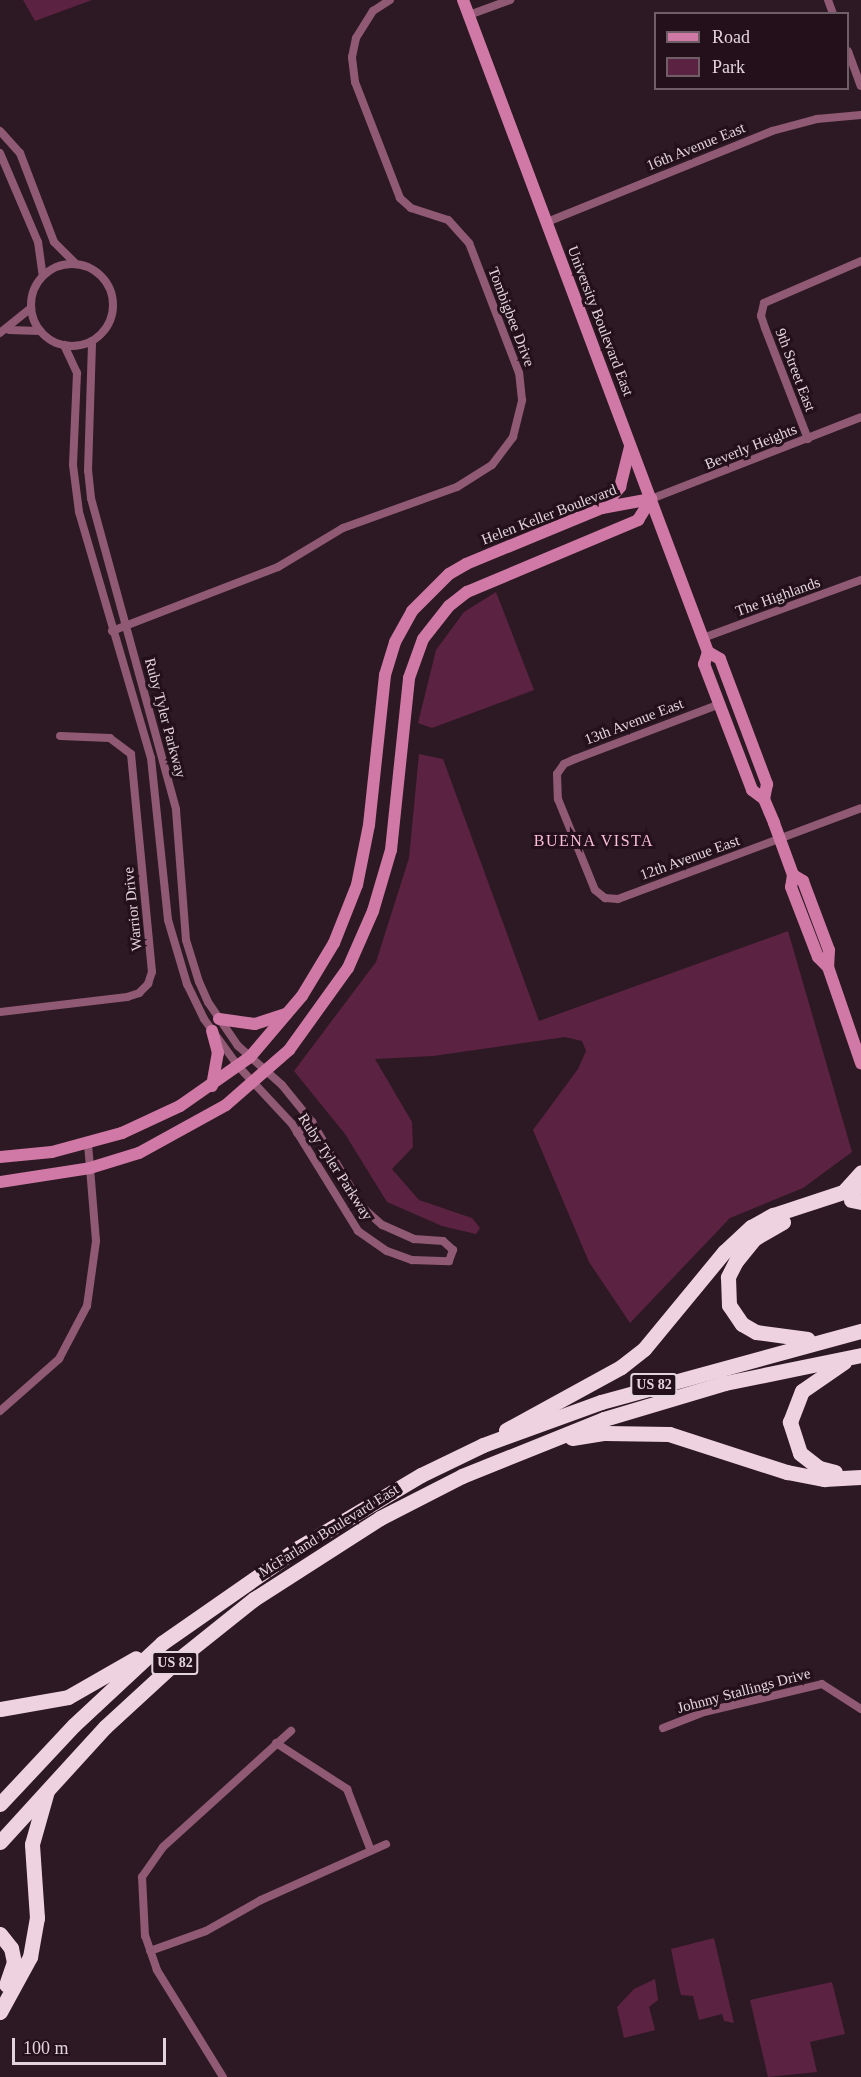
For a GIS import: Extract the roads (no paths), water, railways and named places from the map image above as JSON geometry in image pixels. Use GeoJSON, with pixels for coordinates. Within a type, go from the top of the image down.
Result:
{"type":"FeatureCollection","features":[{"type":"Feature","properties":{"kind":"highway"},"geometry":{"type":"LineString","coordinates":[[854,1197],[861,1172]]}},
{"type":"Feature","properties":{"kind":"highway"},"geometry":{"type":"LineString","coordinates":[[829,1339],[786,1339],[749,1329],[729,1305],[728,1277],[747,1246],[769,1228],[854,1197],[861,1186]]}},
{"type":"Feature","properties":{"kind":"highway"},"geometry":{"type":"LineString","coordinates":[[483,1445],[636,1355],[666,1325],[724,1252],[751,1227],[773,1215],[854,1197]]}},
{"type":"Feature","properties":{"kind":"highway","name":"McFarland Boulevard East"},"geometry":{"type":"LineString","coordinates":[[0,1804],[74,1725],[162,1643],[236,1589],[351,1514],[483,1445],[669,1380],[861,1331]]}},
{"type":"Feature","properties":{"kind":"highway"},"geometry":{"type":"LineString","coordinates":[[858,1356],[802,1391],[791,1414],[791,1430],[800,1453],[819,1468],[835,1472],[861,1469]]}},
{"type":"Feature","properties":{"kind":"highway","name":"McFarland Boulevard East"},"geometry":{"type":"LineString","coordinates":[[0,1842],[48,1785],[142,1692],[254,1599],[380,1518],[462,1476],[545,1441],[684,1394],[858,1356]]}},
{"type":"Feature","properties":{"kind":"highway"},"geometry":{"type":"LineString","coordinates":[[545,1441],[605,1433],[669,1434],[787,1472],[824,1479],[861,1477]]}},
{"type":"Feature","properties":{"kind":"highway"},"geometry":{"type":"LineString","coordinates":[[0,1709],[68,1696],[162,1643]]}},
{"type":"Feature","properties":{"kind":"highway"},"geometry":{"type":"LineString","coordinates":[[0,2012],[30,1957],[37,1918],[32,1844],[48,1785]]}},
{"type":"Feature","properties":{"kind":"highway"},"geometry":{"type":"LineString","coordinates":[[0,1934],[11,1948],[14,1962],[0,1995]]}},
{"type":"Feature","properties":{"kind":"street","name":"Tombigbee Drive"},"geometry":{"type":"LineString","coordinates":[[112,630],[278,567],[343,528],[457,487],[492,465],[513,438],[522,400],[519,373],[469,243],[448,220],[411,208],[400,198],[355,82],[356,38],[373,11],[390,0]]}},
{"type":"Feature","properties":{"kind":"street","name":"University Boulevard East"},"geometry":{"type":"LineString","coordinates":[[463,0],[703,638],[708,652],[704,664],[752,790],[764,799],[780,839],[793,875],[791,887],[796,901],[818,957],[828,967],[861,1063]]}},
{"type":"Feature","properties":{"kind":"street"},"geometry":{"type":"LineString","coordinates":[[469,15],[510,0]]}},
{"type":"Feature","properties":{"kind":"street"},"geometry":{"type":"LineString","coordinates":[[849,54],[861,86]]}},
{"type":"Feature","properties":{"kind":"street","name":"16th Avenue East"},"geometry":{"type":"LineString","coordinates":[[547,222],[772,131],[817,119],[861,115]]}},
{"type":"Feature","properties":{"kind":"street"},"geometry":{"type":"LineString","coordinates":[[0,131],[20,153],[54,242],[76,264],[104,278],[113,301],[109,324],[92,341],[64,345],[40,330],[9,330],[0,333]]}},
{"type":"Feature","properties":{"kind":"street"},"geometry":{"type":"LineString","coordinates":[[0,153],[38,242],[43,276]]}},
{"type":"Feature","properties":{"kind":"street","name":"9th Street East"},"geometry":{"type":"LineString","coordinates":[[808,439],[765,328],[762,309],[764,303],[774,296],[861,261]]}},
{"type":"Feature","properties":{"kind":"street"},"geometry":{"type":"LineString","coordinates":[[40,330],[32,308],[36,285],[43,276],[64,265],[76,264]]}},
{"type":"Feature","properties":{"kind":"street"},"geometry":{"type":"LineString","coordinates":[[9,330],[32,308]]}},
{"type":"Feature","properties":{"kind":"street","name":"Ruby Tyler Parkway"},"geometry":{"type":"LineString","coordinates":[[64,345],[76,374],[73,465],[79,512],[153,768],[174,950],[196,1006],[252,1084],[275,1105],[297,1133],[357,1231],[387,1251],[424,1262],[449,1261],[453,1250],[443,1241],[414,1239],[382,1225],[358,1200],[312,1122],[267,1071],[250,1057],[219,1020],[199,982],[186,940],[176,809],[96,521],[88,471],[92,341]]}},
{"type":"Feature","properties":{"kind":"street","name":"Beverly Heights"},"geometry":{"type":"LineString","coordinates":[[651,499],[861,417]]}},
{"type":"Feature","properties":{"kind":"street"},"geometry":{"type":"LineString","coordinates":[[602,508],[620,487],[629,461],[630,442]]}},
{"type":"Feature","properties":{"kind":"street"},"geometry":{"type":"LineString","coordinates":[[0,1182],[90,1168],[139,1153],[195,1126],[267,1071],[312,1023],[348,968],[373,911],[391,850],[414,658],[432,625],[467,592],[638,520],[651,499]]}},
{"type":"Feature","properties":{"kind":"street","name":"Helen Keller Boulevard"},"geometry":{"type":"LineString","coordinates":[[0,1157],[52,1152],[88,1143],[154,1119],[212,1086],[250,1057],[290,1012],[334,943],[357,885],[369,825],[385,675],[403,626],[433,588],[466,564],[602,508],[651,499]]}},
{"type":"Feature","properties":{"kind":"street","name":"The Highlands"},"geometry":{"type":"LineString","coordinates":[[703,638],[861,580]]}},
{"type":"Feature","properties":{"kind":"street","name":"University Boulevard East"},"geometry":{"type":"LineString","coordinates":[[708,652],[720,659],[767,784],[764,799]]}},
{"type":"Feature","properties":{"kind":"street","name":"13th Avenue East"},"geometry":{"type":"LineString","coordinates":[[610,898],[595,890],[558,799],[556,786],[561,769],[575,759],[720,704]]}},
{"type":"Feature","properties":{"kind":"street","name":"Warrior Drive"},"geometry":{"type":"LineString","coordinates":[[0,1012],[80,1003],[139,993],[148,984],[151,959],[131,754],[110,738],[60,736]]}},
{"type":"Feature","properties":{"kind":"street","name":"12th Avenue East"},"geometry":{"type":"LineString","coordinates":[[610,898],[653,887],[861,808]]}},
{"type":"Feature","properties":{"kind":"street"},"geometry":{"type":"LineString","coordinates":[[219,1020],[255,1023],[290,1012]]}},
{"type":"Feature","properties":{"kind":"street"},"geometry":{"type":"LineString","coordinates":[[212,1031],[218,1053],[212,1086]]}},
{"type":"Feature","properties":{"kind":"street"},"geometry":{"type":"LineString","coordinates":[[297,1133],[312,1122]]}},
{"type":"Feature","properties":{"kind":"street"},"geometry":{"type":"LineString","coordinates":[[0,1411],[59,1359],[87,1306],[96,1241],[88,1143]]}},
{"type":"Feature","properties":{"kind":"street"},"geometry":{"type":"LineString","coordinates":[[344,1209],[358,1200]]}},
{"type":"Feature","properties":{"kind":"street","name":"Johnny Stallings Drive"},"geometry":{"type":"LineString","coordinates":[[663,1728],[704,1712],[822,1684],[861,1709]]}},
{"type":"Feature","properties":{"kind":"street"},"geometry":{"type":"LineString","coordinates":[[223,2077],[167,1988],[150,1951],[142,1914],[142,1877],[146,1868],[213,1798],[291,1731]]}},
{"type":"Feature","properties":{"kind":"street"},"geometry":{"type":"LineString","coordinates":[[276,1743],[347,1789],[371,1851]]}},
{"type":"Feature","properties":{"kind":"street"},"geometry":{"type":"LineString","coordinates":[[150,1951],[206,1931],[261,1900],[386,1844]]}},
{"type":"Feature","properties":{"kind":"district","name":"BUENA VISTA"},"geometry":{"type":"Point","coordinates":[594,841]}}]}
